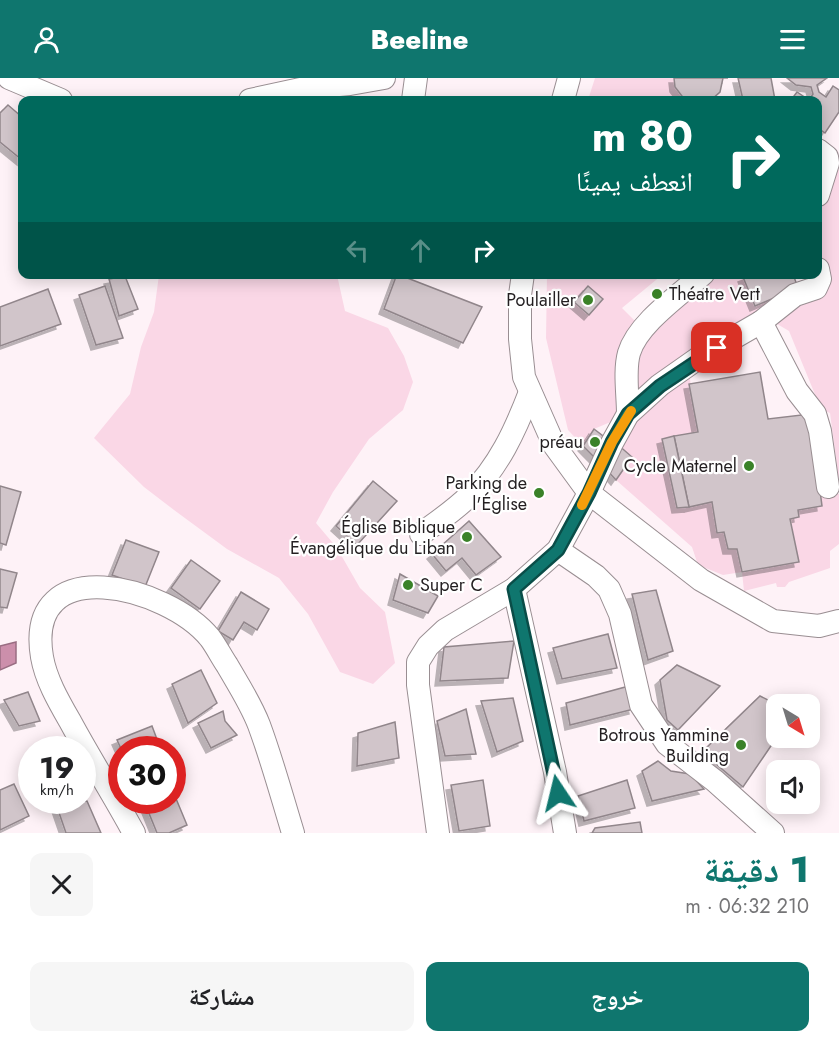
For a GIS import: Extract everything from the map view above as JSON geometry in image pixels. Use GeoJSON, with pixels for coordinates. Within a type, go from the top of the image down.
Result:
{"type":"FeatureCollection","features":[{"type":"Feature","properties":{"kind":"street"},"geometry":{"type":"LineString","coordinates":[[9,78],[52,96]]}},
{"type":"Feature","properties":{"kind":"street"},"geometry":{"type":"LineString","coordinates":[[269,96],[306,88],[384,78]]}},
{"type":"Feature","properties":{"kind":"street"},"geometry":{"type":"LineString","coordinates":[[414,96],[416,78]]}},
{"type":"Feature","properties":{"kind":"street"},"geometry":{"type":"LineString","coordinates":[[564,96],[569,78]]}},
{"type":"Feature","properties":{"kind":"street"},"geometry":{"type":"LineString","coordinates":[[822,177],[826,159]]}},
{"type":"Feature","properties":{"kind":"street"},"geometry":{"type":"LineString","coordinates":[[522,279],[520,339],[524,377],[554,445],[589,493],[701,580],[773,621],[819,626],[839,621]]}},
{"type":"Feature","properties":{"kind":"street"},"geometry":{"type":"LineString","coordinates":[[628,414],[627,367],[635,340],[656,316],[697,279]]}},
{"type":"Feature","properties":{"kind":"street"},"geometry":{"type":"LineString","coordinates":[[438,833],[418,685],[418,662],[428,646],[445,630],[514,589],[558,550],[628,414],[660,386],[697,359],[761,322],[789,299],[802,283],[813,290],[819,284],[819,279]]}},
{"type":"Feature","properties":{"kind":"street"},"geometry":{"type":"LineString","coordinates":[[761,322],[796,391],[815,414],[820,431],[828,486]]}},
{"type":"Feature","properties":{"kind":"street"},"geometry":{"type":"LineString","coordinates":[[421,534],[467,498],[487,477],[516,427],[530,392]]}},
{"type":"Feature","properties":{"kind":"street"},"geometry":{"type":"LineString","coordinates":[[558,550],[596,576],[609,589],[620,614],[641,705],[667,744],[715,781],[773,833]]}},
{"type":"Feature","properties":{"kind":"street"},"geometry":{"type":"LineString","coordinates":[[134,833],[54,692],[43,660],[40,644],[42,624],[50,608],[62,597],[76,590],[109,587],[145,596],[188,618],[210,638],[258,723],[293,833]]}},
{"type":"Feature","properties":{"kind":"street"},"geometry":{"type":"LineString","coordinates":[[514,589],[555,772],[565,833]]}},
{"type":"Feature","properties":{"kind":"shaded area"},"geometry":{"type":"Polygon","coordinates":[[[595,78],[674,78],[677,90],[682,96],[589,96],[595,78]]]}},
{"type":"Feature","properties":{"kind":"shaded area"},"geometry":{"type":"Polygon","coordinates":[[[828,163],[839,170],[839,482],[830,413],[821,409],[789,331],[767,318],[688,366],[698,432],[662,439],[677,508],[712,502],[717,533],[724,532],[728,549],[737,549],[742,572],[723,575],[698,565],[692,547],[616,480],[632,457],[612,443],[627,415],[594,429],[583,446],[568,430],[546,338],[547,279],[657,279],[622,308],[643,329],[699,279],[744,279],[755,306],[798,288],[816,287],[808,279],[822,279],[822,168],[828,163]]]}},
{"type":"Feature","properties":{"kind":"shaded area"},"geometry":{"type":"Polygon","coordinates":[[[158,279],[338,279],[345,311],[388,328],[404,356],[413,382],[403,410],[369,439],[333,492],[316,523],[337,548],[360,588],[385,612],[395,663],[373,684],[340,672],[308,614],[279,578],[227,549],[174,510],[144,487],[94,438],[130,394],[141,347],[154,312],[158,279]]]}},
{"type":"Feature","properties":{"kind":"shaded area"},"geometry":{"type":"Polygon","coordinates":[[[839,494],[839,544],[830,551],[830,568],[789,582],[785,587],[777,587],[776,583],[744,591],[742,572],[799,562],[789,511],[822,506],[821,495],[839,494]]]}},
{"type":"Feature","properties":{"kind":"shaded area"},"geometry":{"type":"Polygon","coordinates":[[[16,642],[16,663],[0,670],[0,646],[16,642]]]}},
{"type":"Feature","properties":{"kind":"building"},"geometry":{"type":"Polygon","coordinates":[[[674,78],[723,78],[720,92],[716,96],[682,96],[675,87],[674,78]]]}},
{"type":"Feature","properties":{"kind":"building"},"geometry":{"type":"Polygon","coordinates":[[[738,78],[771,78],[774,96],[742,96],[738,78]]]}},
{"type":"Feature","properties":{"kind":"building"},"geometry":{"type":"Polygon","coordinates":[[[787,78],[827,78],[817,85],[819,92],[826,97],[833,86],[839,90],[839,112],[825,133],[822,131],[822,96],[812,96],[811,87],[796,85],[787,78]]]}},
{"type":"Feature","properties":{"kind":"building"},"geometry":{"type":"Polygon","coordinates":[[[8,105],[18,114],[18,157],[0,142],[0,113],[8,105]]]}},
{"type":"Feature","properties":{"kind":"building"},"geometry":{"type":"Polygon","coordinates":[[[109,279],[126,279],[138,309],[119,316],[109,279]]]}},
{"type":"Feature","properties":{"kind":"building"},"geometry":{"type":"Polygon","coordinates":[[[395,279],[410,279],[482,307],[463,343],[384,309],[395,279]]]}},
{"type":"Feature","properties":{"kind":"building"},"geometry":{"type":"Polygon","coordinates":[[[744,279],[795,279],[798,288],[755,306],[744,279]]]}},
{"type":"Feature","properties":{"kind":"building"},"geometry":{"type":"Polygon","coordinates":[[[105,286],[123,338],[96,345],[79,295],[105,286]]]}},
{"type":"Feature","properties":{"kind":"building","name":"Poulailler"},"geometry":{"type":"Polygon","coordinates":[[[588,286],[603,299],[589,315],[574,302],[588,286]]]}},
{"type":"Feature","properties":{"kind":"building"},"geometry":{"type":"Polygon","coordinates":[[[48,289],[61,324],[0,346],[0,307],[48,289]]]}},
{"type":"Feature","properties":{"kind":"building","name":"Cycle Maternel"},"geometry":{"type":"Polygon","coordinates":[[[760,372],[768,419],[810,414],[822,506],[798,510],[799,517],[790,519],[799,562],[742,572],[737,549],[728,549],[724,532],[717,533],[712,502],[689,507],[674,436],[698,432],[689,384],[760,372]]]}},
{"type":"Feature","properties":{"kind":"building","name":"préau"},"geometry":{"type":"Polygon","coordinates":[[[594,429],[607,439],[595,458],[583,446],[594,429]]]}},
{"type":"Feature","properties":{"kind":"building"},"geometry":{"type":"Polygon","coordinates":[[[674,436],[689,507],[677,508],[662,439],[674,436]]]}},
{"type":"Feature","properties":{"kind":"building"},"geometry":{"type":"Polygon","coordinates":[[[616,443],[632,457],[616,480],[603,466],[616,443]]]}},
{"type":"Feature","properties":{"kind":"building"},"geometry":{"type":"Polygon","coordinates":[[[373,481],[397,501],[357,545],[336,526],[373,481]]]}},
{"type":"Feature","properties":{"kind":"building"},"geometry":{"type":"Polygon","coordinates":[[[0,486],[21,492],[6,545],[0,543],[0,486]]]}},
{"type":"Feature","properties":{"kind":"building","name":"Église Biblique Évangélique du Liban"},"geometry":{"type":"Polygon","coordinates":[[[469,521],[501,557],[476,575],[462,558],[446,571],[432,554],[469,521]]]}},
{"type":"Feature","properties":{"kind":"building"},"geometry":{"type":"Polygon","coordinates":[[[126,540],[159,552],[145,587],[112,575],[126,540]]]}},
{"type":"Feature","properties":{"kind":"building"},"geometry":{"type":"Polygon","coordinates":[[[191,560],[220,581],[200,609],[171,588],[191,560]]]}},
{"type":"Feature","properties":{"kind":"building"},"geometry":{"type":"Polygon","coordinates":[[[0,569],[17,573],[7,608],[0,607],[0,569]]]}},
{"type":"Feature","properties":{"kind":"building","name":"Super C"},"geometry":{"type":"Polygon","coordinates":[[[400,574],[438,596],[428,613],[393,600],[400,574]]]}},
{"type":"Feature","properties":{"kind":"building"},"geometry":{"type":"Polygon","coordinates":[[[656,590],[673,651],[648,660],[632,594],[656,590]]]}},
{"type":"Feature","properties":{"kind":"building"},"geometry":{"type":"Polygon","coordinates":[[[241,592],[269,609],[257,630],[244,622],[233,640],[218,631],[241,592]]]}},
{"type":"Feature","properties":{"kind":"building"},"geometry":{"type":"Polygon","coordinates":[[[608,634],[617,668],[562,679],[553,648],[608,634]]]}},
{"type":"Feature","properties":{"kind":"building"},"geometry":{"type":"Polygon","coordinates":[[[514,641],[508,678],[440,681],[444,647],[514,641]]]}},
{"type":"Feature","properties":{"kind":"building"},"geometry":{"type":"Polygon","coordinates":[[[677,665],[720,686],[678,730],[667,720],[660,680],[677,665]]]}},
{"type":"Feature","properties":{"kind":"building"},"geometry":{"type":"Polygon","coordinates":[[[201,670],[217,703],[188,723],[172,684],[201,670]]]}},
{"type":"Feature","properties":{"kind":"building"},"geometry":{"type":"Polygon","coordinates":[[[629,686],[634,709],[570,725],[566,703],[629,686]]]}},
{"type":"Feature","properties":{"kind":"building"},"geometry":{"type":"Polygon","coordinates":[[[28,692],[40,721],[19,726],[4,700],[28,692]]]}},
{"type":"Feature","properties":{"kind":"building","name":"Botrous Yammine Building"},"geometry":{"type":"Polygon","coordinates":[[[760,696],[766,699],[766,748],[770,748],[743,787],[702,752],[760,696]]]}},
{"type":"Feature","properties":{"kind":"building"},"geometry":{"type":"Polygon","coordinates":[[[513,698],[523,741],[497,752],[481,701],[513,698]]]}},
{"type":"Feature","properties":{"kind":"building"},"geometry":{"type":"Polygon","coordinates":[[[466,709],[476,754],[445,756],[437,721],[466,709]]]}},
{"type":"Feature","properties":{"kind":"building"},"geometry":{"type":"Polygon","coordinates":[[[223,711],[225,721],[237,735],[211,748],[198,723],[223,711]]]}},
{"type":"Feature","properties":{"kind":"building"},"geometry":{"type":"Polygon","coordinates":[[[395,722],[399,758],[357,766],[358,733],[395,722]]]}},
{"type":"Feature","properties":{"kind":"building"},"geometry":{"type":"Polygon","coordinates":[[[152,726],[156,736],[127,736],[152,726]]]}},
{"type":"Feature","properties":{"kind":"building"},"geometry":{"type":"Polygon","coordinates":[[[658,761],[671,771],[690,774],[704,789],[652,801],[642,771],[658,761]]]}},
{"type":"Feature","properties":{"kind":"building"},"geometry":{"type":"Polygon","coordinates":[[[483,780],[490,826],[459,831],[451,785],[483,780]]]}},
{"type":"Feature","properties":{"kind":"building"},"geometry":{"type":"Polygon","coordinates":[[[627,780],[635,808],[584,821],[578,796],[627,780]]]}},
{"type":"Feature","properties":{"kind":"building"},"geometry":{"type":"Polygon","coordinates":[[[14,784],[18,793],[18,814],[28,814],[29,816],[0,830],[0,790],[14,784]]]}},
{"type":"Feature","properties":{"kind":"building"},"geometry":{"type":"Polygon","coordinates":[[[59,814],[93,814],[101,833],[66,833],[59,814]]]}},
{"type":"Feature","properties":{"kind":"building"},"geometry":{"type":"Polygon","coordinates":[[[149,814],[182,814],[187,825],[169,833],[157,833],[149,814]]]}},
{"type":"Feature","properties":{"kind":"building"},"geometry":{"type":"Polygon","coordinates":[[[640,822],[642,833],[592,833],[595,828],[640,822]]]}},
{"type":"Feature","properties":{"kind":"slow traffic"},"geometry":{"type":"LineString","coordinates":[[582,505],[612,442],[631,411]]}},
{"type":"Feature","properties":{"kind":"place","name":"Théatre Vert"},"geometry":{"type":"Point","coordinates":[657,294]}},
{"type":"Feature","properties":{"kind":"place","name":"Poulailler"},"geometry":{"type":"Point","coordinates":[588,300]}},
{"type":"Feature","properties":{"kind":"place","name":"préau"},"geometry":{"type":"Point","coordinates":[595,442]}},
{"type":"Feature","properties":{"kind":"place","name":"Cycle Maternel"},"geometry":{"type":"Point","coordinates":[749,466]}},
{"type":"Feature","properties":{"kind":"place","name":"Parking de l'Église"},"geometry":{"type":"Point","coordinates":[539,493]}},
{"type":"Feature","properties":{"kind":"place","name":"Église Biblique Évangélique du Liban"},"geometry":{"type":"Point","coordinates":[467,537]}},
{"type":"Feature","properties":{"kind":"place","name":"Super C"},"geometry":{"type":"Point","coordinates":[408,585]}},
{"type":"Feature","properties":{"kind":"place","name":"Botrous Yammine Building"},"geometry":{"type":"Point","coordinates":[741,745]}},
{"type":"Feature","properties":{"kind":"route"},"geometry":{"type":"LineString","coordinates":[[558,793],[514,589],[558,550],[628,414],[660,386],[697,359],[717,348]]}}]}
